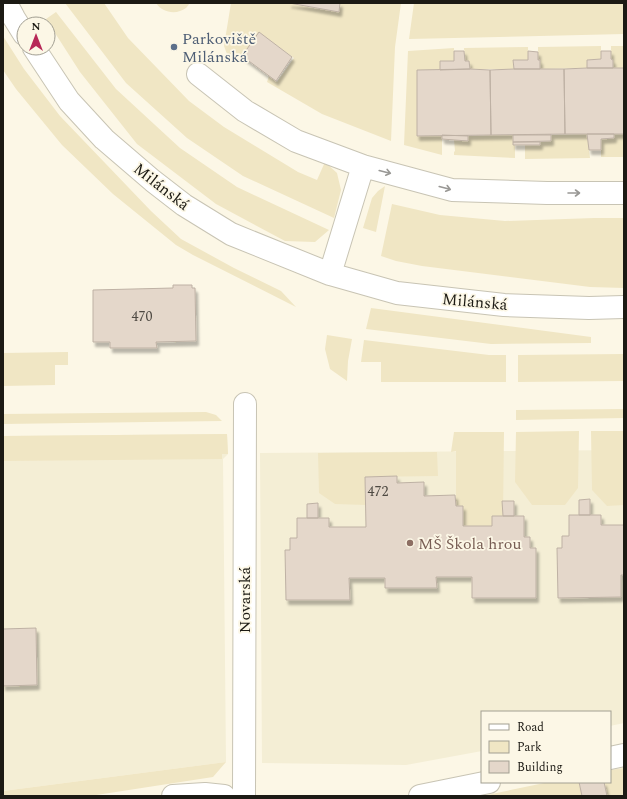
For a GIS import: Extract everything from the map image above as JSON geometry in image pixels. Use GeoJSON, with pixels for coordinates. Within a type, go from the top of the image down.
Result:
{"type":"FeatureCollection","features":[{"type":"Feature","properties":{"kind":"street"},"geometry":{"type":"LineString","coordinates":[[6,3],[16,21]]}},
{"type":"Feature","properties":{"kind":"street","name":"Milánská"},"geometry":{"type":"LineString","coordinates":[[39,56],[69,101],[104,139],[153,181],[184,205],[231,234],[330,274],[397,293],[504,305],[581,308],[624,307]]}},
{"type":"Feature","properties":{"kind":"street"},"geometry":{"type":"LineString","coordinates":[[198,74],[245,111],[296,140],[363,166],[452,190],[547,193],[624,193]]}},
{"type":"Feature","properties":{"kind":"street"},"geometry":{"type":"LineString","coordinates":[[330,274],[363,166]]}},
{"type":"Feature","properties":{"kind":"street","name":"Novarská"},"geometry":{"type":"LineString","coordinates":[[244,796],[245,404]]}},
{"type":"Feature","properties":{"kind":"street"},"geometry":{"type":"LineString","coordinates":[[611,758],[624,755]]}},
{"type":"Feature","properties":{"kind":"street"},"geometry":{"type":"LineString","coordinates":[[420,796],[484,783]]}},
{"type":"Feature","properties":{"kind":"street"},"geometry":{"type":"LineString","coordinates":[[173,796],[204,794],[224,796]]}},
{"type":"Feature","properties":{"kind":"shaded area"},"geometry":{"type":"Polygon","coordinates":[[[227,434],[228,454],[223,459],[226,762],[3,791],[3,436],[227,434]]]}},
{"type":"Feature","properties":{"kind":"shaded area"},"geometry":{"type":"Polygon","coordinates":[[[624,450],[624,723],[611,726],[611,711],[481,711],[481,751],[406,765],[262,763],[260,453],[624,450]]]}},
{"type":"Feature","properties":{"kind":"green space"},"geometry":{"type":"Polygon","coordinates":[[[65,3],[104,3],[128,38],[189,101],[224,127],[298,172],[317,180],[325,162],[337,173],[341,190],[334,218],[243,176],[187,138],[126,83],[65,3]]]}},
{"type":"Feature","properties":{"kind":"green space"},"geometry":{"type":"Polygon","coordinates":[[[156,3],[190,3],[186,8],[178,12],[170,12],[162,9],[156,3]]]}},
{"type":"Feature","properties":{"kind":"green space"},"geometry":{"type":"Polygon","coordinates":[[[231,3],[289,3],[339,12],[340,3],[401,3],[395,47],[391,141],[322,114],[267,82],[269,76],[277,82],[294,58],[260,33],[242,56],[227,54],[224,46],[231,3]]]}},
{"type":"Feature","properties":{"kind":"green space"},"geometry":{"type":"Polygon","coordinates":[[[414,3],[624,3],[624,34],[409,39],[414,3]]]}},
{"type":"Feature","properties":{"kind":"green space"},"geometry":{"type":"Polygon","coordinates":[[[56,12],[116,89],[180,148],[237,187],[329,230],[315,242],[285,241],[216,204],[137,144],[80,72],[56,35],[56,16],[50,16],[56,12]]]}},
{"type":"Feature","properties":{"kind":"green space"},"geometry":{"type":"Polygon","coordinates":[[[3,36],[24,69],[60,116],[151,211],[181,239],[234,268],[281,291],[296,307],[176,245],[113,194],[62,145],[16,89],[3,70],[3,36]]]}},
{"type":"Feature","properties":{"kind":"green space"},"geometry":{"type":"Polygon","coordinates":[[[601,46],[601,59],[587,60],[587,68],[540,69],[538,47],[601,46]]]}},
{"type":"Feature","properties":{"kind":"green space"},"geometry":{"type":"Polygon","coordinates":[[[611,46],[624,46],[624,68],[613,68],[611,46]]]}},
{"type":"Feature","properties":{"kind":"green space"},"geometry":{"type":"Polygon","coordinates":[[[528,47],[528,60],[513,61],[514,69],[470,69],[469,61],[465,61],[464,48],[528,47]]]}},
{"type":"Feature","properties":{"kind":"green space"},"geometry":{"type":"Polygon","coordinates":[[[454,48],[454,61],[441,61],[440,70],[417,70],[417,135],[442,135],[442,155],[404,145],[408,51],[454,48]]]}},
{"type":"Feature","properties":{"kind":"green space"},"geometry":{"type":"Polygon","coordinates":[[[587,134],[590,158],[525,159],[525,145],[540,145],[540,142],[551,141],[551,135],[587,134]]]}},
{"type":"Feature","properties":{"kind":"green space"},"geometry":{"type":"Polygon","coordinates":[[[614,134],[624,134],[624,157],[601,157],[601,139],[613,138],[614,134]]]}},
{"type":"Feature","properties":{"kind":"green space"},"geometry":{"type":"Polygon","coordinates":[[[513,135],[515,158],[454,155],[454,140],[468,140],[468,136],[513,135]]]}},
{"type":"Feature","properties":{"kind":"green space"},"geometry":{"type":"Polygon","coordinates":[[[385,186],[376,232],[363,228],[372,198],[385,186]]]}},
{"type":"Feature","properties":{"kind":"green space"},"geometry":{"type":"Polygon","coordinates":[[[392,204],[440,215],[505,221],[624,218],[624,288],[590,287],[422,266],[396,261],[381,256],[392,204]]]}},
{"type":"Feature","properties":{"kind":"green space"},"geometry":{"type":"Polygon","coordinates":[[[371,308],[591,337],[591,343],[491,344],[366,329],[371,308]]]}},
{"type":"Feature","properties":{"kind":"green space"},"geometry":{"type":"Polygon","coordinates":[[[327,335],[352,339],[348,361],[347,381],[330,369],[325,349],[327,335]]]}},
{"type":"Feature","properties":{"kind":"green space"},"geometry":{"type":"Polygon","coordinates":[[[364,340],[489,355],[506,355],[506,382],[381,382],[381,362],[361,362],[364,340]]]}},
{"type":"Feature","properties":{"kind":"green space"},"geometry":{"type":"Polygon","coordinates":[[[68,352],[68,365],[55,365],[55,385],[3,386],[3,353],[68,352]]]}},
{"type":"Feature","properties":{"kind":"green space"},"geometry":{"type":"Polygon","coordinates":[[[623,354],[624,381],[518,382],[518,355],[623,354]]]}},
{"type":"Feature","properties":{"kind":"green space"},"geometry":{"type":"Polygon","coordinates":[[[624,409],[624,418],[516,420],[516,410],[624,409]]]}},
{"type":"Feature","properties":{"kind":"green space"},"geometry":{"type":"Polygon","coordinates":[[[206,412],[216,415],[222,421],[3,424],[3,414],[206,412]]]}},
{"type":"Feature","properties":{"kind":"green space"},"geometry":{"type":"Polygon","coordinates":[[[579,431],[578,488],[565,505],[532,505],[515,482],[516,432],[579,431]]]}},
{"type":"Feature","properties":{"kind":"green space"},"geometry":{"type":"Polygon","coordinates":[[[591,431],[624,431],[624,505],[607,506],[592,490],[591,431]]]}},
{"type":"Feature","properties":{"kind":"green space"},"geometry":{"type":"Polygon","coordinates":[[[454,432],[504,432],[503,516],[492,516],[492,526],[463,526],[463,507],[456,506],[456,451],[451,452],[454,432]]]}},
{"type":"Feature","properties":{"kind":"green space"},"geometry":{"type":"Polygon","coordinates":[[[227,434],[228,454],[222,454],[222,459],[3,461],[3,436],[227,434]]]}},
{"type":"Feature","properties":{"kind":"green space"},"geometry":{"type":"Polygon","coordinates":[[[437,452],[438,476],[365,477],[366,505],[335,504],[319,493],[318,453],[437,452]]]}},
{"type":"Feature","properties":{"kind":"green space"},"geometry":{"type":"Polygon","coordinates":[[[226,762],[213,777],[90,796],[3,796],[3,791],[226,762]]]}},
{"type":"Feature","properties":{"kind":"green space"},"geometry":{"type":"Polygon","coordinates":[[[624,768],[624,796],[607,796],[604,783],[611,783],[611,770],[624,768]]]}},
{"type":"Feature","properties":{"kind":"green space"},"geometry":{"type":"Polygon","coordinates":[[[544,783],[579,783],[582,796],[482,796],[544,783]]]}},
{"type":"Feature","properties":{"kind":"building"},"geometry":{"type":"Polygon","coordinates":[[[289,3],[340,3],[339,12],[289,3]]]}},
{"type":"Feature","properties":{"kind":"building"},"geometry":{"type":"Polygon","coordinates":[[[259,32],[292,57],[276,81],[242,56],[259,32]]]}},
{"type":"Feature","properties":{"kind":"building"},"geometry":{"type":"Polygon","coordinates":[[[454,51],[464,51],[465,61],[469,61],[470,69],[440,70],[440,61],[454,61],[454,51]]]}},
{"type":"Feature","properties":{"kind":"building"},"geometry":{"type":"Polygon","coordinates":[[[528,51],[538,52],[540,69],[514,69],[513,60],[528,60],[528,51]]]}},
{"type":"Feature","properties":{"kind":"building"},"geometry":{"type":"Polygon","coordinates":[[[601,51],[611,51],[613,68],[587,68],[587,60],[601,59],[601,51]]]}},
{"type":"Feature","properties":{"kind":"building"},"geometry":{"type":"Polygon","coordinates":[[[624,68],[624,134],[565,134],[564,69],[624,68]]]}},
{"type":"Feature","properties":{"kind":"building"},"geometry":{"type":"Polygon","coordinates":[[[564,69],[565,134],[491,135],[490,70],[564,69]]]}},
{"type":"Feature","properties":{"kind":"building"},"geometry":{"type":"Polygon","coordinates":[[[417,70],[490,70],[491,135],[417,136],[417,70]]]}},
{"type":"Feature","properties":{"kind":"building"},"geometry":{"type":"Polygon","coordinates":[[[587,134],[614,134],[614,138],[601,139],[601,150],[589,150],[587,134]]]}},
{"type":"Feature","properties":{"kind":"building"},"geometry":{"type":"Polygon","coordinates":[[[442,135],[468,136],[468,141],[442,139],[442,135]]]}},
{"type":"Feature","properties":{"kind":"building"},"geometry":{"type":"Polygon","coordinates":[[[513,135],[551,135],[551,141],[513,142],[513,135]]]}},
{"type":"Feature","properties":{"kind":"building"},"geometry":{"type":"Polygon","coordinates":[[[513,142],[540,142],[540,145],[513,145],[513,142]]]}},
{"type":"Feature","properties":{"kind":"building"},"geometry":{"type":"Polygon","coordinates":[[[173,285],[192,285],[192,288],[195,288],[196,341],[156,342],[157,348],[110,348],[110,342],[93,342],[93,290],[173,288],[173,285]]]}},
{"type":"Feature","properties":{"kind":"building","name":"MŠ Škola hrou"},"geometry":{"type":"Polygon","coordinates":[[[397,476],[397,483],[424,482],[424,496],[455,495],[456,506],[463,506],[463,526],[492,526],[492,516],[524,516],[524,537],[530,537],[530,548],[536,548],[536,598],[472,598],[472,577],[436,577],[437,588],[385,588],[385,578],[349,578],[350,600],[286,600],[285,550],[290,550],[290,538],[297,538],[297,518],[329,518],[329,527],[366,527],[365,477],[397,476]]]}},
{"type":"Feature","properties":{"kind":"building"},"geometry":{"type":"Polygon","coordinates":[[[590,499],[590,515],[579,515],[579,500],[590,499]]]}},
{"type":"Feature","properties":{"kind":"building"},"geometry":{"type":"Polygon","coordinates":[[[502,501],[514,501],[514,516],[503,516],[502,501]]]}},
{"type":"Feature","properties":{"kind":"building"},"geometry":{"type":"Polygon","coordinates":[[[318,503],[318,518],[307,518],[307,504],[318,503]]]}},
{"type":"Feature","properties":{"kind":"building"},"geometry":{"type":"Polygon","coordinates":[[[569,515],[601,515],[601,525],[624,525],[624,575],[621,575],[621,597],[558,598],[557,548],[562,548],[562,536],[569,536],[569,515]]]}},
{"type":"Feature","properties":{"kind":"building"},"geometry":{"type":"Polygon","coordinates":[[[36,628],[37,685],[3,686],[3,629],[36,628]]]}},
{"type":"Feature","properties":{"kind":"building"},"geometry":{"type":"Polygon","coordinates":[[[579,783],[604,783],[607,796],[582,796],[579,783]]]}},
{"type":"Feature","properties":{"kind":"place","name":"Parkoviště Milánská"},"geometry":{"type":"Point","coordinates":[174,47]}},
{"type":"Feature","properties":{"kind":"place","name":"MŠ Škola hrou"},"geometry":{"type":"Point","coordinates":[410,543]}}]}
